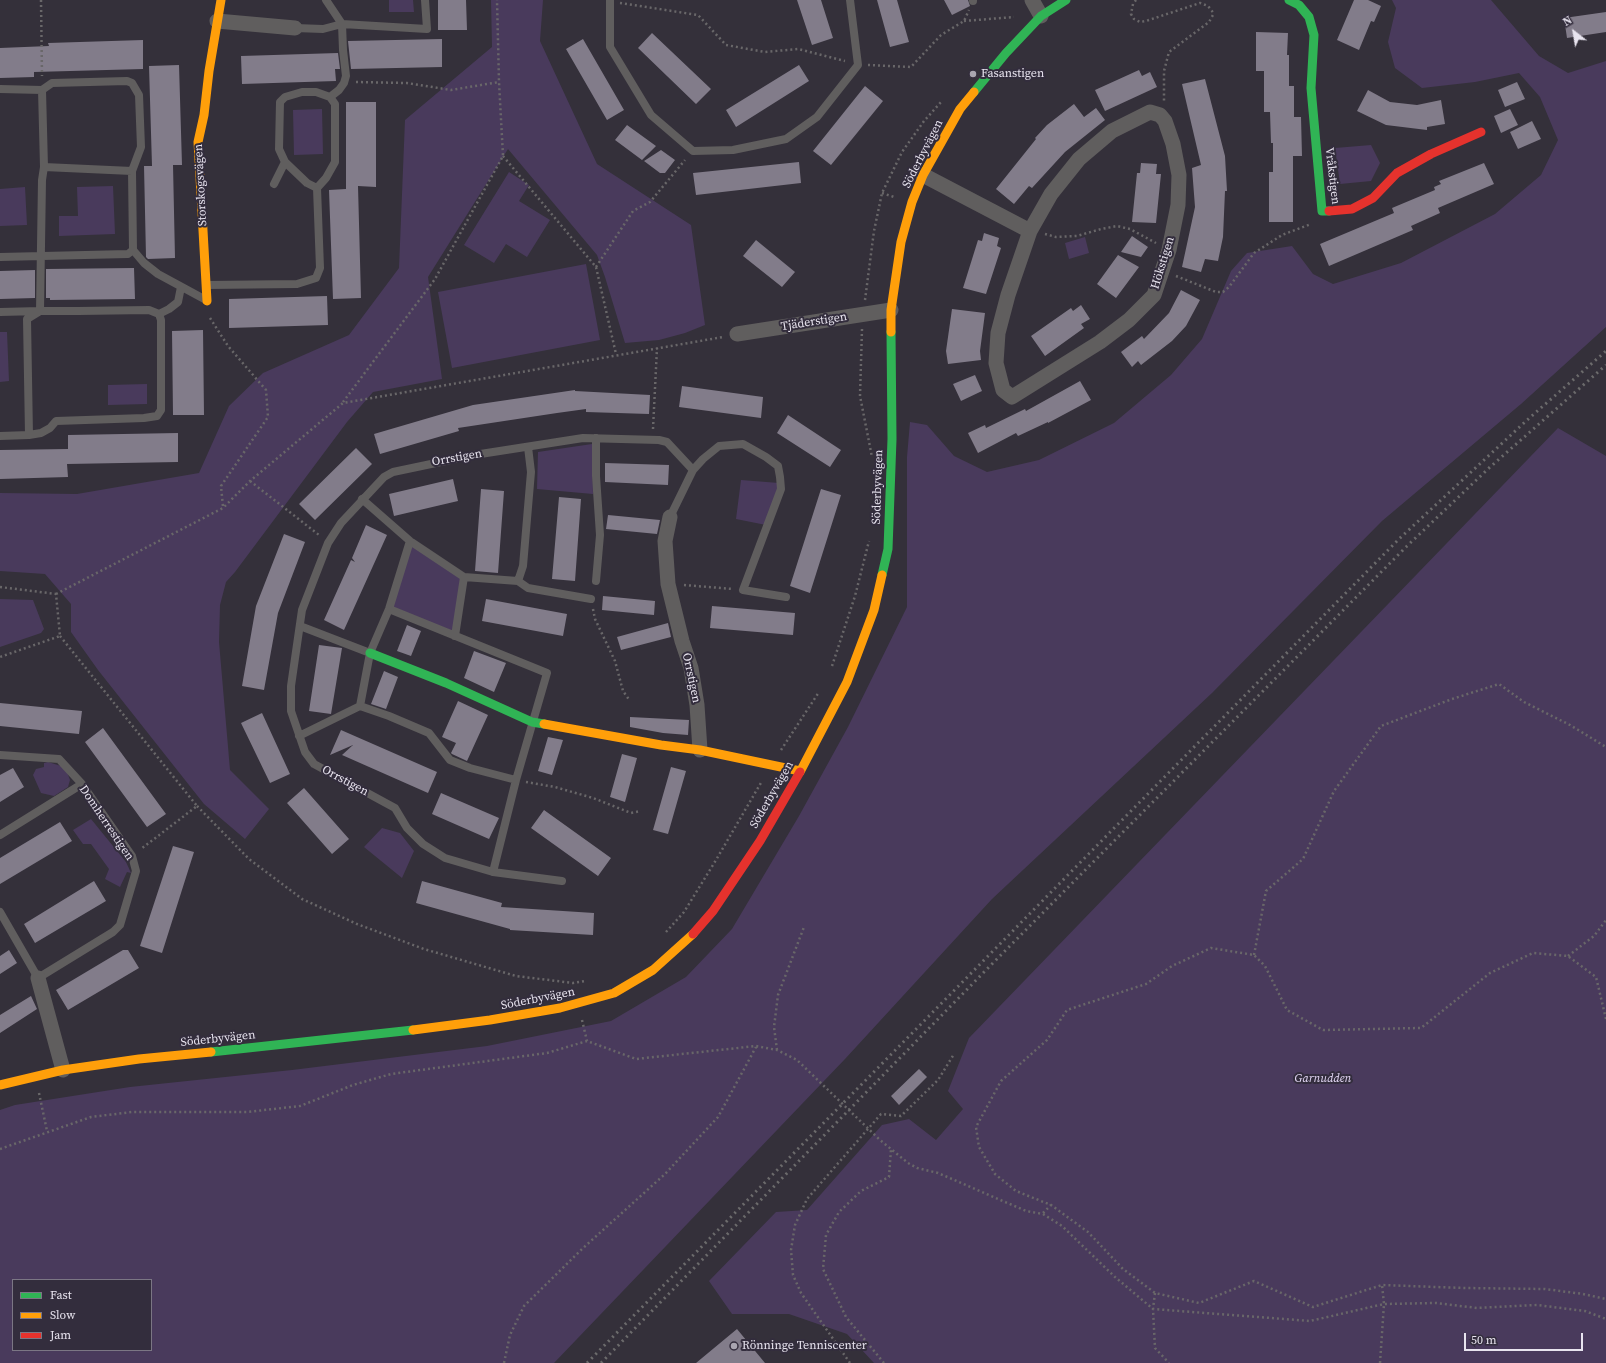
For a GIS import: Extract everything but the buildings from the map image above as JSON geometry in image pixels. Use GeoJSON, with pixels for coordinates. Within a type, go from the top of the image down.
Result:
{"type":"FeatureCollection","features":[{"type":"Feature","properties":{"kind":"street","name":"Storskogsvägen"},"geometry":{"type":"LineString","coordinates":[[207,301],[198,142],[204,115],[209,71],[221,0]]}},
{"type":"Feature","properties":{"kind":"street"},"geometry":{"type":"LineString","coordinates":[[1032,0],[1041,16]]}},
{"type":"Feature","properties":{"kind":"street","name":"Söderbyvägen"},"geometry":{"type":"LineString","coordinates":[[0,1085],[63,1070],[139,1059],[372,1035],[490,1020],[560,1008],[614,993],[653,970],[692,934],[713,911],[744,866],[800,771],[847,682],[874,610],[888,549],[892,439],[891,310],[901,242],[912,202],[923,175],[960,110],[1006,53],[1041,16],[1066,0]]}},
{"type":"Feature","properties":{"kind":"street","name":"Vråkstigen"},"geometry":{"type":"LineString","coordinates":[[1289,0],[1299,5],[1310,17],[1314,35],[1311,88],[1322,211],[1352,209],[1374,198],[1396,173],[1430,154],[1481,132]]}},
{"type":"Feature","properties":{"kind":"street"},"geometry":{"type":"LineString","coordinates":[[217,21],[295,28]]}},
{"type":"Feature","properties":{"kind":"street","name":"Hökstigen"},"geometry":{"type":"LineString","coordinates":[[1150,112],[1160,115],[1165,121],[1173,144],[1179,175],[1178,205],[1169,250],[1154,295],[1129,320],[1100,342],[1012,397],[1003,390],[996,363],[998,333],[1008,295],[1030,231],[1051,194],[1079,159],[1112,131],[1150,112]]}},
{"type":"Feature","properties":{"kind":"street"},"geometry":{"type":"LineString","coordinates":[[923,175],[1030,231]]}},
{"type":"Feature","properties":{"kind":"street","name":"Tjäderstigen"},"geometry":{"type":"LineString","coordinates":[[737,334],[891,310]]}},
{"type":"Feature","properties":{"kind":"street","name":"Orrstigen"},"geometry":{"type":"LineString","coordinates":[[670,517],[665,541],[668,584],[682,641],[691,668],[697,705],[700,750]]}},
{"type":"Feature","properties":{"kind":"street"},"geometry":{"type":"LineString","coordinates":[[370,653],[446,683],[532,722],[661,745],[700,750],[800,771]]}},
{"type":"Feature","properties":{"kind":"street"},"geometry":{"type":"LineString","coordinates":[[38,978],[63,1070]]}},
{"type":"Feature","properties":{"kind":"lane"},"geometry":{"type":"LineString","coordinates":[[326,0],[342,24],[342,50],[346,76],[339,90],[330,97]]}},
{"type":"Feature","properties":{"kind":"lane"},"geometry":{"type":"LineString","coordinates":[[295,28],[323,29],[342,24],[427,29],[424,0]]}},
{"type":"Feature","properties":{"kind":"lane"},"geometry":{"type":"LineString","coordinates":[[610,1],[610,47],[651,115],[693,151],[733,150],[786,139],[817,117],[858,65],[850,0]]}},
{"type":"Feature","properties":{"kind":"lane"},"geometry":{"type":"LineString","coordinates":[[0,89],[42,90],[52,83],[127,81],[132,83],[138,95],[141,147],[132,170],[133,250],[144,263],[154,270],[207,301]]}},
{"type":"Feature","properties":{"kind":"lane"},"geometry":{"type":"LineString","coordinates":[[40,310],[42,180],[44,167],[42,90]]}},
{"type":"Feature","properties":{"kind":"lane"},"geometry":{"type":"LineString","coordinates":[[207,286],[297,284],[316,278],[320,268],[317,188],[326,178],[335,162],[335,104],[330,97],[316,92],[302,92],[286,97],[280,102],[279,149],[285,162],[307,183],[317,188]]}},
{"type":"Feature","properties":{"kind":"lane"},"geometry":{"type":"LineString","coordinates":[[274,184],[285,162]]}},
{"type":"Feature","properties":{"kind":"lane"},"geometry":{"type":"LineString","coordinates":[[44,167],[132,170]]}},
{"type":"Feature","properties":{"kind":"lane"},"geometry":{"type":"LineString","coordinates":[[0,257],[128,254],[133,250]]}},
{"type":"Feature","properties":{"kind":"lane"},"geometry":{"type":"LineString","coordinates":[[0,312],[40,310],[78,312],[149,310],[159,314],[170,309],[178,302],[182,287]]}},
{"type":"Feature","properties":{"kind":"lane"},"geometry":{"type":"LineString","coordinates":[[29,435],[27,319],[40,310]]}},
{"type":"Feature","properties":{"kind":"lane"},"geometry":{"type":"LineString","coordinates":[[0,436],[41,433],[50,428],[56,422],[144,418],[157,416],[161,410],[161,320],[159,314]]}},
{"type":"Feature","properties":{"kind":"lane","name":"Orrstigen"},"geometry":{"type":"LineString","coordinates":[[562,882],[493,872],[445,858],[423,844],[407,828],[395,808],[314,764],[305,752],[291,711],[291,693],[302,610],[328,543],[341,523],[384,477],[393,472],[474,455],[583,438],[659,440],[667,442],[693,470]]}},
{"type":"Feature","properties":{"kind":"lane"},"geometry":{"type":"LineString","coordinates":[[596,438],[596,476],[600,535],[596,582]]}},
{"type":"Feature","properties":{"kind":"lane","name":"Orrstigen"},"geometry":{"type":"LineString","coordinates":[[670,517],[693,470],[703,459],[719,446],[743,444],[766,457],[778,466],[781,489],[743,590]]}},
{"type":"Feature","properties":{"kind":"lane"},"geometry":{"type":"LineString","coordinates":[[518,581],[524,566],[530,472],[528,447]]}},
{"type":"Feature","properties":{"kind":"lane"},"geometry":{"type":"LineString","coordinates":[[362,499],[410,541],[464,577],[518,581],[528,588],[591,599]]}},
{"type":"Feature","properties":{"kind":"lane"},"geometry":{"type":"LineString","coordinates":[[360,706],[370,653],[389,609],[410,541]]}},
{"type":"Feature","properties":{"kind":"lane"},"geometry":{"type":"LineString","coordinates":[[455,636],[464,577]]}},
{"type":"Feature","properties":{"kind":"lane"},"geometry":{"type":"LineString","coordinates":[[743,590],[786,597]]}},
{"type":"Feature","properties":{"kind":"lane"},"geometry":{"type":"LineString","coordinates":[[389,609],[547,673],[516,780],[493,872]]}},
{"type":"Feature","properties":{"kind":"lane"},"geometry":{"type":"LineString","coordinates":[[300,626],[370,653]]}},
{"type":"Feature","properties":{"kind":"lane"},"geometry":{"type":"LineString","coordinates":[[299,736],[360,706],[389,716],[429,733],[450,760],[470,768],[516,780]]}},
{"type":"Feature","properties":{"kind":"lane","name":"Domherrestigen"},"geometry":{"type":"LineString","coordinates":[[0,755],[59,759],[82,784],[132,856],[136,871],[120,925],[113,932],[38,978]]}},
{"type":"Feature","properties":{"kind":"lane"},"geometry":{"type":"LineString","coordinates":[[0,835],[82,784]]}},
{"type":"Feature","properties":{"kind":"lane"},"geometry":{"type":"LineString","coordinates":[[0,912],[38,978]]}},
{"type":"Feature","properties":{"kind":"path"},"geometry":{"type":"LineString","coordinates":[[41,0],[42,90]]}},
{"type":"Feature","properties":{"kind":"path"},"geometry":{"type":"LineString","coordinates":[[0,587],[56,594],[223,508],[250,481],[343,403],[435,279],[503,156],[497,0]]}},
{"type":"Feature","properties":{"kind":"path"},"geometry":{"type":"LineString","coordinates":[[964,21],[973,0]]}},
{"type":"Feature","properties":{"kind":"path"},"geometry":{"type":"LineString","coordinates":[[1016,21],[1032,0]]}},
{"type":"Feature","properties":{"kind":"path"},"geometry":{"type":"LineString","coordinates":[[1136,0],[1131,8],[1131,14],[1134,19],[1140,22],[1200,3],[1208,6],[1213,15],[1209,22],[1169,52],[1164,71],[1165,99],[1160,115]]}},
{"type":"Feature","properties":{"kind":"path"},"geometry":{"type":"LineString","coordinates":[[610,1],[698,15],[726,44],[765,52],[798,49],[858,65],[911,67],[941,35],[964,21],[1014,17]]}},
{"type":"Feature","properties":{"kind":"path"},"geometry":{"type":"LineString","coordinates":[[344,81],[407,83],[451,90],[499,82]]}},
{"type":"Feature","properties":{"kind":"path"},"geometry":{"type":"LineString","coordinates":[[872,458],[860,396],[863,314],[874,231],[882,192],[902,152],[924,121],[945,98]]}},
{"type":"Feature","properties":{"kind":"path"},"geometry":{"type":"LineString","coordinates":[[596,267],[633,211],[650,202],[693,151]]}},
{"type":"Feature","properties":{"kind":"path"},"geometry":{"type":"LineString","coordinates":[[503,156],[596,267],[616,354]]}},
{"type":"Feature","properties":{"kind":"path"},"geometry":{"type":"LineString","coordinates":[[1162,271],[1216,292],[1223,292],[1227,289],[1254,253],[1282,236],[1315,222],[1322,211]]}},
{"type":"Feature","properties":{"kind":"path"},"geometry":{"type":"LineString","coordinates":[[1030,231],[1056,237],[1078,236],[1101,228],[1117,226],[1130,229],[1169,250]]}},
{"type":"Feature","properties":{"kind":"path"},"geometry":{"type":"LineString","coordinates":[[207,301],[205,310],[228,346],[266,390],[268,417],[221,486],[223,508]]}},
{"type":"Feature","properties":{"kind":"path"},"geometry":{"type":"LineString","coordinates":[[343,403],[737,334]]}},
{"type":"Feature","properties":{"kind":"path"},"geometry":{"type":"LineString","coordinates":[[645,440],[653,432],[657,348]]}},
{"type":"Feature","properties":{"kind":"path"},"geometry":{"type":"LineString","coordinates":[[250,481],[328,543]]}},
{"type":"Feature","properties":{"kind":"path"},"geometry":{"type":"LineString","coordinates":[[829,673],[855,596],[869,539]]}},
{"type":"Feature","properties":{"kind":"path"},"geometry":{"type":"LineString","coordinates":[[668,584],[743,590]]}},
{"type":"Feature","properties":{"kind":"path"},"geometry":{"type":"LineString","coordinates":[[56,594],[60,636],[197,806],[249,859],[302,899],[357,924],[424,949],[516,976],[573,983],[591,979]]}},
{"type":"Feature","properties":{"kind":"path"},"geometry":{"type":"LineString","coordinates":[[591,599],[595,619],[615,661],[623,691],[630,701]]}},
{"type":"Feature","properties":{"kind":"path"},"geometry":{"type":"LineString","coordinates":[[0,657],[60,636]]}},
{"type":"Feature","properties":{"kind":"path"},"geometry":{"type":"LineString","coordinates":[[1254,955],[1266,891],[1303,859],[1334,791],[1381,726],[1452,699],[1499,684],[1524,702],[1570,725],[1606,747]]}},
{"type":"Feature","properties":{"kind":"path"},"geometry":{"type":"LineString","coordinates":[[662,937],[684,912],[771,766],[823,687]]}},
{"type":"Feature","properties":{"kind":"path"},"geometry":{"type":"LineString","coordinates":[[516,780],[555,787],[593,798],[631,813],[641,811]]}},
{"type":"Feature","properties":{"kind":"path"},"geometry":{"type":"LineString","coordinates":[[132,856],[197,806]]}},
{"type":"Feature","properties":{"kind":"path"},"geometry":{"type":"LineString","coordinates":[[1568,956],[1594,936],[1606,920]]}},
{"type":"Feature","properties":{"kind":"path"},"geometry":{"type":"LineString","coordinates":[[777,1050],[774,1027],[778,995],[804,926]]}},
{"type":"Feature","properties":{"kind":"path"},"geometry":{"type":"LineString","coordinates":[[1606,1019],[1596,977],[1568,956],[1533,953],[1490,974],[1421,1028],[1323,1030],[1287,1010],[1265,966],[1254,955],[1211,948],[1172,966],[1146,984],[1067,1010],[1047,1040],[1001,1081],[976,1127],[979,1147],[995,1174],[1016,1191],[1051,1205],[1088,1232],[1123,1269],[1155,1293],[1199,1303],[1254,1281],[1313,1307],[1382,1284],[1464,1288],[1544,1289],[1583,1294],[1606,1299]]}},
{"type":"Feature","properties":{"kind":"path"},"geometry":{"type":"LineString","coordinates":[[0,1149],[91,1117],[132,1112],[247,1112],[300,1106],[353,1085],[391,1074],[547,1053],[587,1041],[636,1059],[756,1046],[777,1050],[797,1060],[880,1140],[908,1163],[917,1168],[938,1173],[1026,1211],[1043,1214],[1062,1226],[1115,1278],[1153,1309],[1310,1321],[1384,1304],[1436,1303],[1476,1308],[1537,1304],[1585,1311],[1606,1319]]}},
{"type":"Feature","properties":{"kind":"path"},"geometry":{"type":"LineString","coordinates":[[504,1363],[510,1335],[524,1306],[582,1249],[665,1174],[718,1116],[756,1046]]}},
{"type":"Feature","properties":{"kind":"path"},"geometry":{"type":"LineString","coordinates":[[850,1363],[800,1293],[793,1275],[792,1250],[795,1225],[807,1199],[881,1114],[901,1116],[938,1080],[954,1054]]}},
{"type":"Feature","properties":{"kind":"path"},"geometry":{"type":"LineString","coordinates":[[884,1363],[846,1317],[823,1269],[826,1235],[839,1212],[861,1191],[889,1177],[891,1148]]}},
{"type":"Feature","properties":{"kind":"path"},"geometry":{"type":"LineString","coordinates":[[1043,1214],[1051,1205]]}},
{"type":"Feature","properties":{"kind":"path"},"geometry":{"type":"LineString","coordinates":[[1380,1363],[1384,1304],[1382,1284]]}},
{"type":"Feature","properties":{"kind":"path"},"geometry":{"type":"LineString","coordinates":[[1155,1293],[1153,1309],[1154,1348],[1169,1363]]}},
{"type":"Feature","properties":{"kind":"green space"},"geometry":{"type":"Polygon","coordinates":[[[389,0],[413,0],[414,12],[389,12],[389,0]]]}},
{"type":"Feature","properties":{"kind":"green space"},"geometry":{"type":"Polygon","coordinates":[[[491,0],[543,0],[540,41],[597,164],[691,225],[705,325],[685,333],[659,340],[625,343],[597,255],[508,149],[428,277],[442,379],[373,392],[347,422],[226,582],[220,605],[219,642],[230,770],[269,809],[245,839],[204,804],[98,670],[71,632],[71,604],[45,574],[0,571],[0,493],[77,494],[199,473],[229,406],[263,373],[349,335],[399,268],[405,120],[492,47],[491,0]]]}},
{"type":"Feature","properties":{"kind":"green space"},"geometry":{"type":"Polygon","coordinates":[[[1392,0],[1491,0],[1539,56],[1568,73],[1606,61],[1606,327],[1521,404],[1382,521],[1212,693],[992,899],[845,1059],[554,1363],[0,1363],[0,1110],[15,1105],[130,1087],[292,1070],[487,1046],[611,1021],[686,977],[732,929],[799,816],[848,727],[907,607],[907,457],[910,422],[927,425],[954,456],[987,472],[1039,460],[1114,423],[1171,375],[1202,339],[1231,271],[1247,253],[1292,246],[1313,274],[1333,284],[1401,263],[1495,214],[1541,175],[1558,140],[1540,97],[1519,73],[1475,82],[1422,88],[1395,68],[1388,42],[1396,8],[1392,0]]]}},
{"type":"Feature","properties":{"kind":"green space"},"geometry":{"type":"Polygon","coordinates":[[[322,109],[323,154],[294,155],[293,110],[322,109]]]}},
{"type":"Feature","properties":{"kind":"green space"},"geometry":{"type":"Polygon","coordinates":[[[1371,145],[1380,163],[1371,181],[1340,184],[1335,148],[1371,145]]]}},
{"type":"Feature","properties":{"kind":"green space"},"geometry":{"type":"Polygon","coordinates":[[[509,172],[529,185],[519,201],[550,220],[527,257],[506,244],[494,263],[464,245],[509,172]]]}},
{"type":"Feature","properties":{"kind":"green space"},"geometry":{"type":"Polygon","coordinates":[[[113,186],[115,234],[59,236],[59,216],[78,216],[77,187],[113,186]]]}},
{"type":"Feature","properties":{"kind":"green space"},"geometry":{"type":"Polygon","coordinates":[[[25,187],[27,225],[0,226],[0,189],[25,187]]]}},
{"type":"Feature","properties":{"kind":"green space"},"geometry":{"type":"Polygon","coordinates":[[[1085,237],[1089,253],[1069,259],[1065,243],[1085,237]]]}},
{"type":"Feature","properties":{"kind":"green space"},"geometry":{"type":"Polygon","coordinates":[[[586,264],[600,340],[452,368],[438,292],[586,264]]]}},
{"type":"Feature","properties":{"kind":"green space"},"geometry":{"type":"Polygon","coordinates":[[[0,332],[7,332],[9,381],[0,382],[0,332]]]}},
{"type":"Feature","properties":{"kind":"green space"},"geometry":{"type":"Polygon","coordinates":[[[147,384],[147,404],[108,405],[108,385],[147,384]]]}},
{"type":"Feature","properties":{"kind":"green space","name":"Garnudden"},"geometry":{"type":"Polygon","coordinates":[[[1558,428],[1606,456],[1606,1363],[874,1363],[847,1334],[789,1314],[732,1314],[709,1281],[776,1212],[807,1210],[882,1125],[909,1119],[936,1140],[963,1109],[948,1091],[969,1038],[1558,428]]]}},
{"type":"Feature","properties":{"kind":"green space"},"geometry":{"type":"Polygon","coordinates":[[[592,444],[593,494],[537,489],[538,452],[592,444]]]}},
{"type":"Feature","properties":{"kind":"green space"},"geometry":{"type":"Polygon","coordinates":[[[741,480],[779,483],[766,525],[736,519],[741,480]]]}},
{"type":"Feature","properties":{"kind":"green space"},"geometry":{"type":"Polygon","coordinates":[[[410,541],[464,577],[455,636],[389,609],[410,541]]]}},
{"type":"Feature","properties":{"kind":"green space"},"geometry":{"type":"Polygon","coordinates":[[[0,599],[33,600],[44,629],[41,633],[0,647],[0,599]]]}},
{"type":"Feature","properties":{"kind":"green space"},"geometry":{"type":"Polygon","coordinates":[[[48,762],[61,766],[67,772],[70,780],[68,787],[54,796],[41,793],[33,775],[36,769],[44,767],[44,763],[48,762]]]}},
{"type":"Feature","properties":{"kind":"green space"},"geometry":{"type":"Polygon","coordinates":[[[91,819],[126,862],[131,873],[127,872],[120,887],[105,879],[109,869],[91,844],[83,844],[73,830],[91,819]]]}},
{"type":"Feature","properties":{"kind":"green space"},"geometry":{"type":"Polygon","coordinates":[[[382,828],[400,833],[414,851],[402,878],[364,847],[382,828]]]}},
{"type":"Feature","properties":{"kind":"railway"},"geometry":{"type":"LineString","coordinates":[[587,1363],[1399,539],[1526,421],[1606,351]]}},
{"type":"Feature","properties":{"kind":"railway"},"geometry":{"type":"LineString","coordinates":[[601,1363],[989,967],[1406,547],[1489,468],[1606,365]]}},
{"type":"Feature","properties":{"kind":"traffic: fast"},"geometry":{"type":"LineString","coordinates":[[974,92],[1006,53],[1041,16],[1066,0]]}},
{"type":"Feature","properties":{"kind":"traffic: fast"},"geometry":{"type":"LineString","coordinates":[[1289,0],[1299,5],[1309,17],[1314,35],[1311,88],[1322,211],[1329,211]]}},
{"type":"Feature","properties":{"kind":"traffic: fast"},"geometry":{"type":"LineString","coordinates":[[882,575],[888,549],[892,439],[891,332]]}},
{"type":"Feature","properties":{"kind":"traffic: fast"},"geometry":{"type":"LineString","coordinates":[[370,653],[446,683],[532,722],[544,724]]}},
{"type":"Feature","properties":{"kind":"traffic: fast"},"geometry":{"type":"LineString","coordinates":[[211,1052],[413,1030]]}},
{"type":"Feature","properties":{"kind":"traffic: slow"},"geometry":{"type":"LineString","coordinates":[[207,301],[198,142],[204,115],[209,71],[221,0]]}},
{"type":"Feature","properties":{"kind":"traffic: slow"},"geometry":{"type":"LineString","coordinates":[[891,332],[891,310],[901,242],[912,202],[923,175],[960,109],[974,92]]}},
{"type":"Feature","properties":{"kind":"traffic: slow"},"geometry":{"type":"LineString","coordinates":[[800,772],[847,682],[874,610],[882,575]]}},
{"type":"Feature","properties":{"kind":"traffic: slow"},"geometry":{"type":"LineString","coordinates":[[544,724],[661,745],[700,750],[800,771]]}},
{"type":"Feature","properties":{"kind":"traffic: slow"},"geometry":{"type":"LineString","coordinates":[[413,1030],[490,1020],[560,1008],[614,993],[653,970],[693,934]]}},
{"type":"Feature","properties":{"kind":"traffic: slow"},"geometry":{"type":"LineString","coordinates":[[0,1085],[63,1070],[139,1059],[211,1052]]}},
{"type":"Feature","properties":{"kind":"traffic: jam"},"geometry":{"type":"LineString","coordinates":[[1329,211],[1352,209],[1373,198],[1397,173],[1431,154],[1481,132]]}},
{"type":"Feature","properties":{"kind":"traffic: jam"},"geometry":{"type":"LineString","coordinates":[[693,934],[713,911],[760,841],[800,772]]}},
{"type":"Feature","properties":{"kind":"place","name":"Fasanstigen"},"geometry":{"type":"Point","coordinates":[973,74]}},
{"type":"Feature","properties":{"kind":"place","name":"Rönninge Tenniscenter"},"geometry":{"type":"Point","coordinates":[734,1346]}}]}
